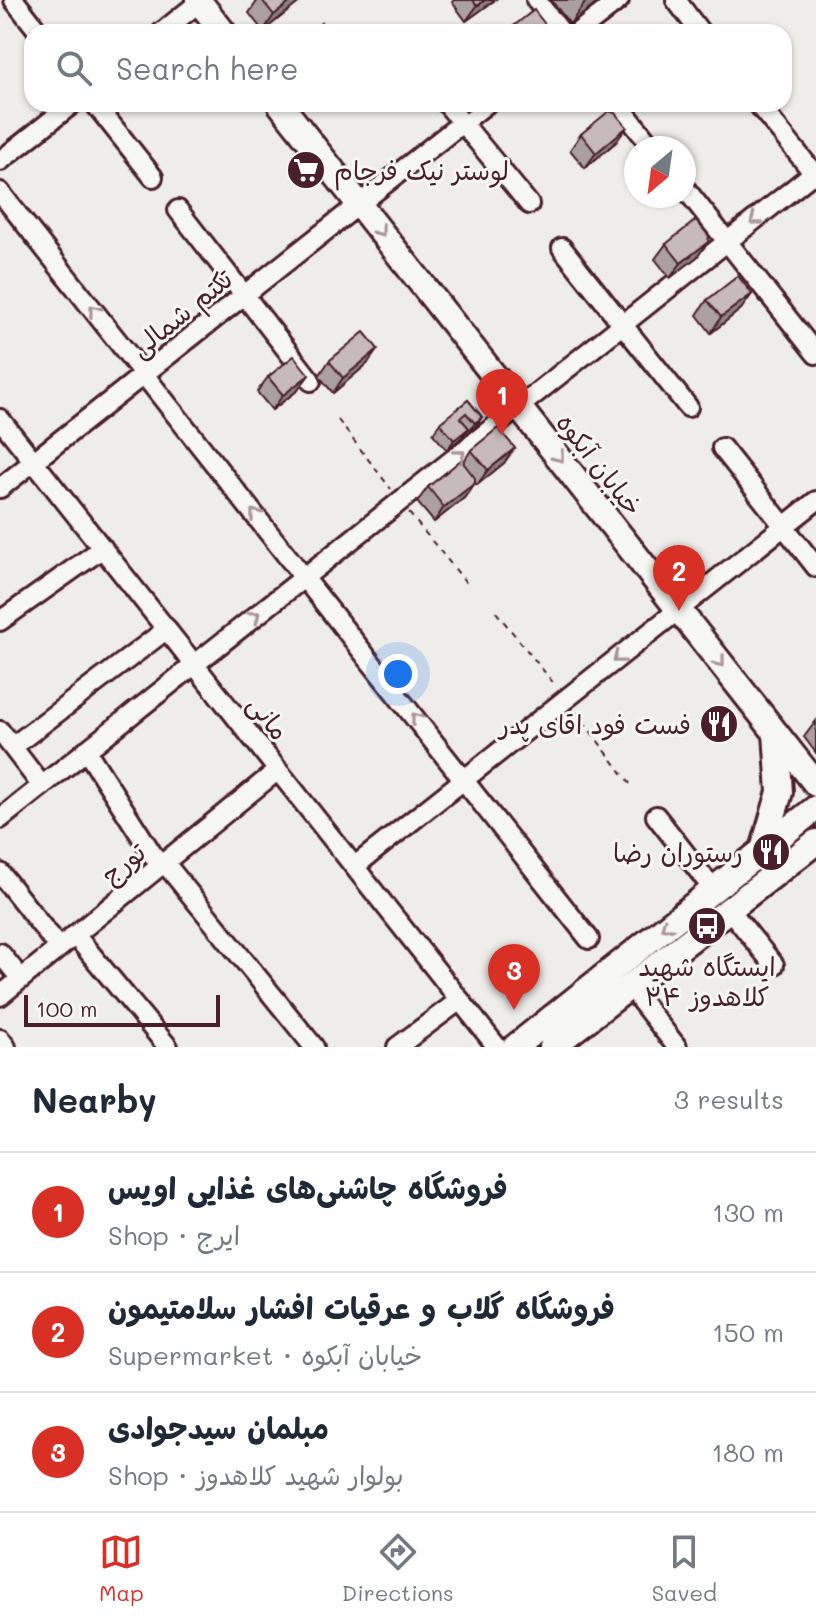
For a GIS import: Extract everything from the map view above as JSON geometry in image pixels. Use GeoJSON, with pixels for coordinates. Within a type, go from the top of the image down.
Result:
{"type":"FeatureCollection","features":[{"type":"Feature","properties":{"kind":"main road"},"geometry":{"type":"LineString","coordinates":[[200,1],[217,24]]}},
{"type":"Feature","properties":{"kind":"main road","name":"خیابان آبکوه"},"geometry":{"type":"LineString","coordinates":[[286,112],[816,784]]}},
{"type":"Feature","properties":{"kind":"main road"},"geometry":{"type":"LineString","coordinates":[[763,850],[780,792],[776,733]]}},
{"type":"Feature","properties":{"kind":"main road"},"geometry":{"type":"LineString","coordinates":[[515,1047],[816,808]]}},
{"type":"Feature","properties":{"kind":"main road"},"geometry":{"type":"LineString","coordinates":[[552,1047],[815,844]]}},
{"type":"Feature","properties":{"kind":"street"},"geometry":{"type":"LineString","coordinates":[[14,0],[33,24]]}},
{"type":"Feature","properties":{"kind":"street"},"geometry":{"type":"LineString","coordinates":[[536,0],[555,24]]}},
{"type":"Feature","properties":{"kind":"street"},"geometry":{"type":"LineString","coordinates":[[588,24],[619,0]]}},
{"type":"Feature","properties":{"kind":"street"},"geometry":{"type":"LineString","coordinates":[[676,0],[694,24]]}},
{"type":"Feature","properties":{"kind":"street"},"geometry":{"type":"LineString","coordinates":[[172,24],[200,1]]}},
{"type":"Feature","properties":{"kind":"street"},"geometry":{"type":"LineString","coordinates":[[0,161],[62,112]]}},
{"type":"Feature","properties":{"kind":"street"},"geometry":{"type":"LineString","coordinates":[[101,112],[153,177]]}},
{"type":"Feature","properties":{"kind":"street"},"geometry":{"type":"LineString","coordinates":[[453,112],[529,204]]}},
{"type":"Feature","properties":{"kind":"street","name":"تکتم شمالی"},"geometry":{"type":"LineString","coordinates":[[0,488],[476,112]]}},
{"type":"Feature","properties":{"kind":"street"},"geometry":{"type":"LineString","coordinates":[[624,112],[643,136]]}},
{"type":"Feature","properties":{"kind":"street"},"geometry":{"type":"LineString","coordinates":[[0,819],[815,174],[765,112]]}},
{"type":"Feature","properties":{"kind":"street"},"geometry":{"type":"LineString","coordinates":[[0,192],[589,939]]}},
{"type":"Feature","properties":{"kind":"street"},"geometry":{"type":"LineString","coordinates":[[696,202],[816,354]]}},
{"type":"Feature","properties":{"kind":"street"},"geometry":{"type":"LineString","coordinates":[[178,210],[311,381]]}},
{"type":"Feature","properties":{"kind":"street"},"geometry":{"type":"LineString","coordinates":[[562,248],[688,407]]}},
{"type":"Feature","properties":{"kind":"street","name":"مانی"},"geometry":{"type":"LineString","coordinates":[[0,419],[497,1047]]}},
{"type":"Feature","properties":{"kind":"street"},"geometry":{"type":"LineString","coordinates":[[722,448],[816,567]]}},
{"type":"Feature","properties":{"kind":"street"},"geometry":{"type":"LineString","coordinates":[[355,866],[816,501]]}},
{"type":"Feature","properties":{"kind":"street"},"geometry":{"type":"LineString","coordinates":[[0,621],[103,548]]}},
{"type":"Feature","properties":{"kind":"street"},"geometry":{"type":"LineString","coordinates":[[12,747],[167,629]]}},
{"type":"Feature","properties":{"kind":"street"},"geometry":{"type":"LineString","coordinates":[[0,731],[42,786]]}},
{"type":"Feature","properties":{"kind":"street"},"geometry":{"type":"LineString","coordinates":[[86,750],[162,864],[314,1047]]}},
{"type":"Feature","properties":{"kind":"street","name":"تورج"},"geometry":{"type":"LineString","coordinates":[[0,996],[278,770]]}},
{"type":"Feature","properties":{"kind":"street"},"geometry":{"type":"LineString","coordinates":[[656,816],[713,889]]}},
{"type":"Feature","properties":{"kind":"street"},"geometry":{"type":"LineString","coordinates":[[0,873],[59,948]]}},
{"type":"Feature","properties":{"kind":"street"},"geometry":{"type":"LineString","coordinates":[[729,909],[774,965]]}},
{"type":"Feature","properties":{"kind":"street"},"geometry":{"type":"LineString","coordinates":[[75,935],[168,1047]]}},
{"type":"Feature","properties":{"kind":"street"},"geometry":{"type":"LineString","coordinates":[[0,953],[21,979]]}},
{"type":"Feature","properties":{"kind":"street"},"geometry":{"type":"LineString","coordinates":[[397,1047],[460,1000]]}},
{"type":"Feature","properties":{"kind":"street"},"geometry":{"type":"LineString","coordinates":[[640,1000],[677,1047]]}},
{"type":"Feature","properties":{"kind":"street"},"geometry":{"type":"LineString","coordinates":[[0,1039],[6,1047]]}},
{"type":"Feature","properties":{"kind":"path"},"geometry":{"type":"LineString","coordinates":[[338,420],[469,586]]}},
{"type":"Feature","properties":{"kind":"path"},"geometry":{"type":"LineString","coordinates":[[496,612],[631,785]]}},
{"type":"Feature","properties":{"kind":"building"},"geometry":{"type":"Polygon","coordinates":[[[262,0],[293,0],[274,15],[262,0]]]}},
{"type":"Feature","properties":{"kind":"building"},"geometry":{"type":"Polygon","coordinates":[[[534,10],[545,24],[516,24],[534,10]]]}},
{"type":"Feature","properties":{"kind":"building"},"geometry":{"type":"Polygon","coordinates":[[[608,112],[615,113],[627,127],[596,153],[581,134],[608,112]]]}},
{"type":"Feature","properties":{"kind":"building"},"geometry":{"type":"Polygon","coordinates":[[[696,220],[709,236],[708,242],[681,263],[666,244],[696,220]]]}},
{"type":"Feature","properties":{"kind":"building"},"geometry":{"type":"Polygon","coordinates":[[[738,276],[752,294],[721,317],[707,300],[738,276]]]}},
{"type":"Feature","properties":{"kind":"building"},"geometry":{"type":"Polygon","coordinates":[[[364,332],[378,349],[343,378],[329,361],[364,332]]]}},
{"type":"Feature","properties":{"kind":"building"},"geometry":{"type":"Polygon","coordinates":[[[294,356],[309,375],[283,395],[268,377],[294,356]]]}},
{"type":"Feature","properties":{"kind":"building"},"geometry":{"type":"Polygon","coordinates":[[[468,400],[482,417],[475,423],[466,413],[460,418],[469,428],[454,440],[440,423],[468,400]]]}},
{"type":"Feature","properties":{"kind":"building"},"geometry":{"type":"Polygon","coordinates":[[[498,428],[515,448],[488,470],[471,450],[498,428]]]}},
{"type":"Feature","properties":{"kind":"building"},"geometry":{"type":"Polygon","coordinates":[[[461,460],[475,478],[475,483],[444,507],[428,487],[461,460]]]}},
{"type":"Feature","properties":{"kind":"place","name":"لوستر نیک فرجام"},"geometry":{"type":"Point","coordinates":[306,170]}},
{"type":"Feature","properties":{"kind":"place","name":"فروشگاه چاشنی‌های غذایی اویس"},"geometry":{"type":"Point","coordinates":[502,435]}},
{"type":"Feature","properties":{"kind":"place","name":"فروشگاه گلاب و عرقیات افشار سلامتیمون"},"geometry":{"type":"Point","coordinates":[679,611]}},
{"type":"Feature","properties":{"kind":"place","name":"فست فود اقای پدر"},"geometry":{"type":"Point","coordinates":[719,724]}},
{"type":"Feature","properties":{"kind":"place","name":"رستوران رضا"},"geometry":{"type":"Point","coordinates":[771,852]}},
{"type":"Feature","properties":{"kind":"place","name":"ایستگاه شهید کلاهدوز ۲۴"},"geometry":{"type":"Point","coordinates":[707,926]}},
{"type":"Feature","properties":{"kind":"place","name":"مبلمان سیدجوادی"},"geometry":{"type":"Point","coordinates":[514,1010]}}]}
